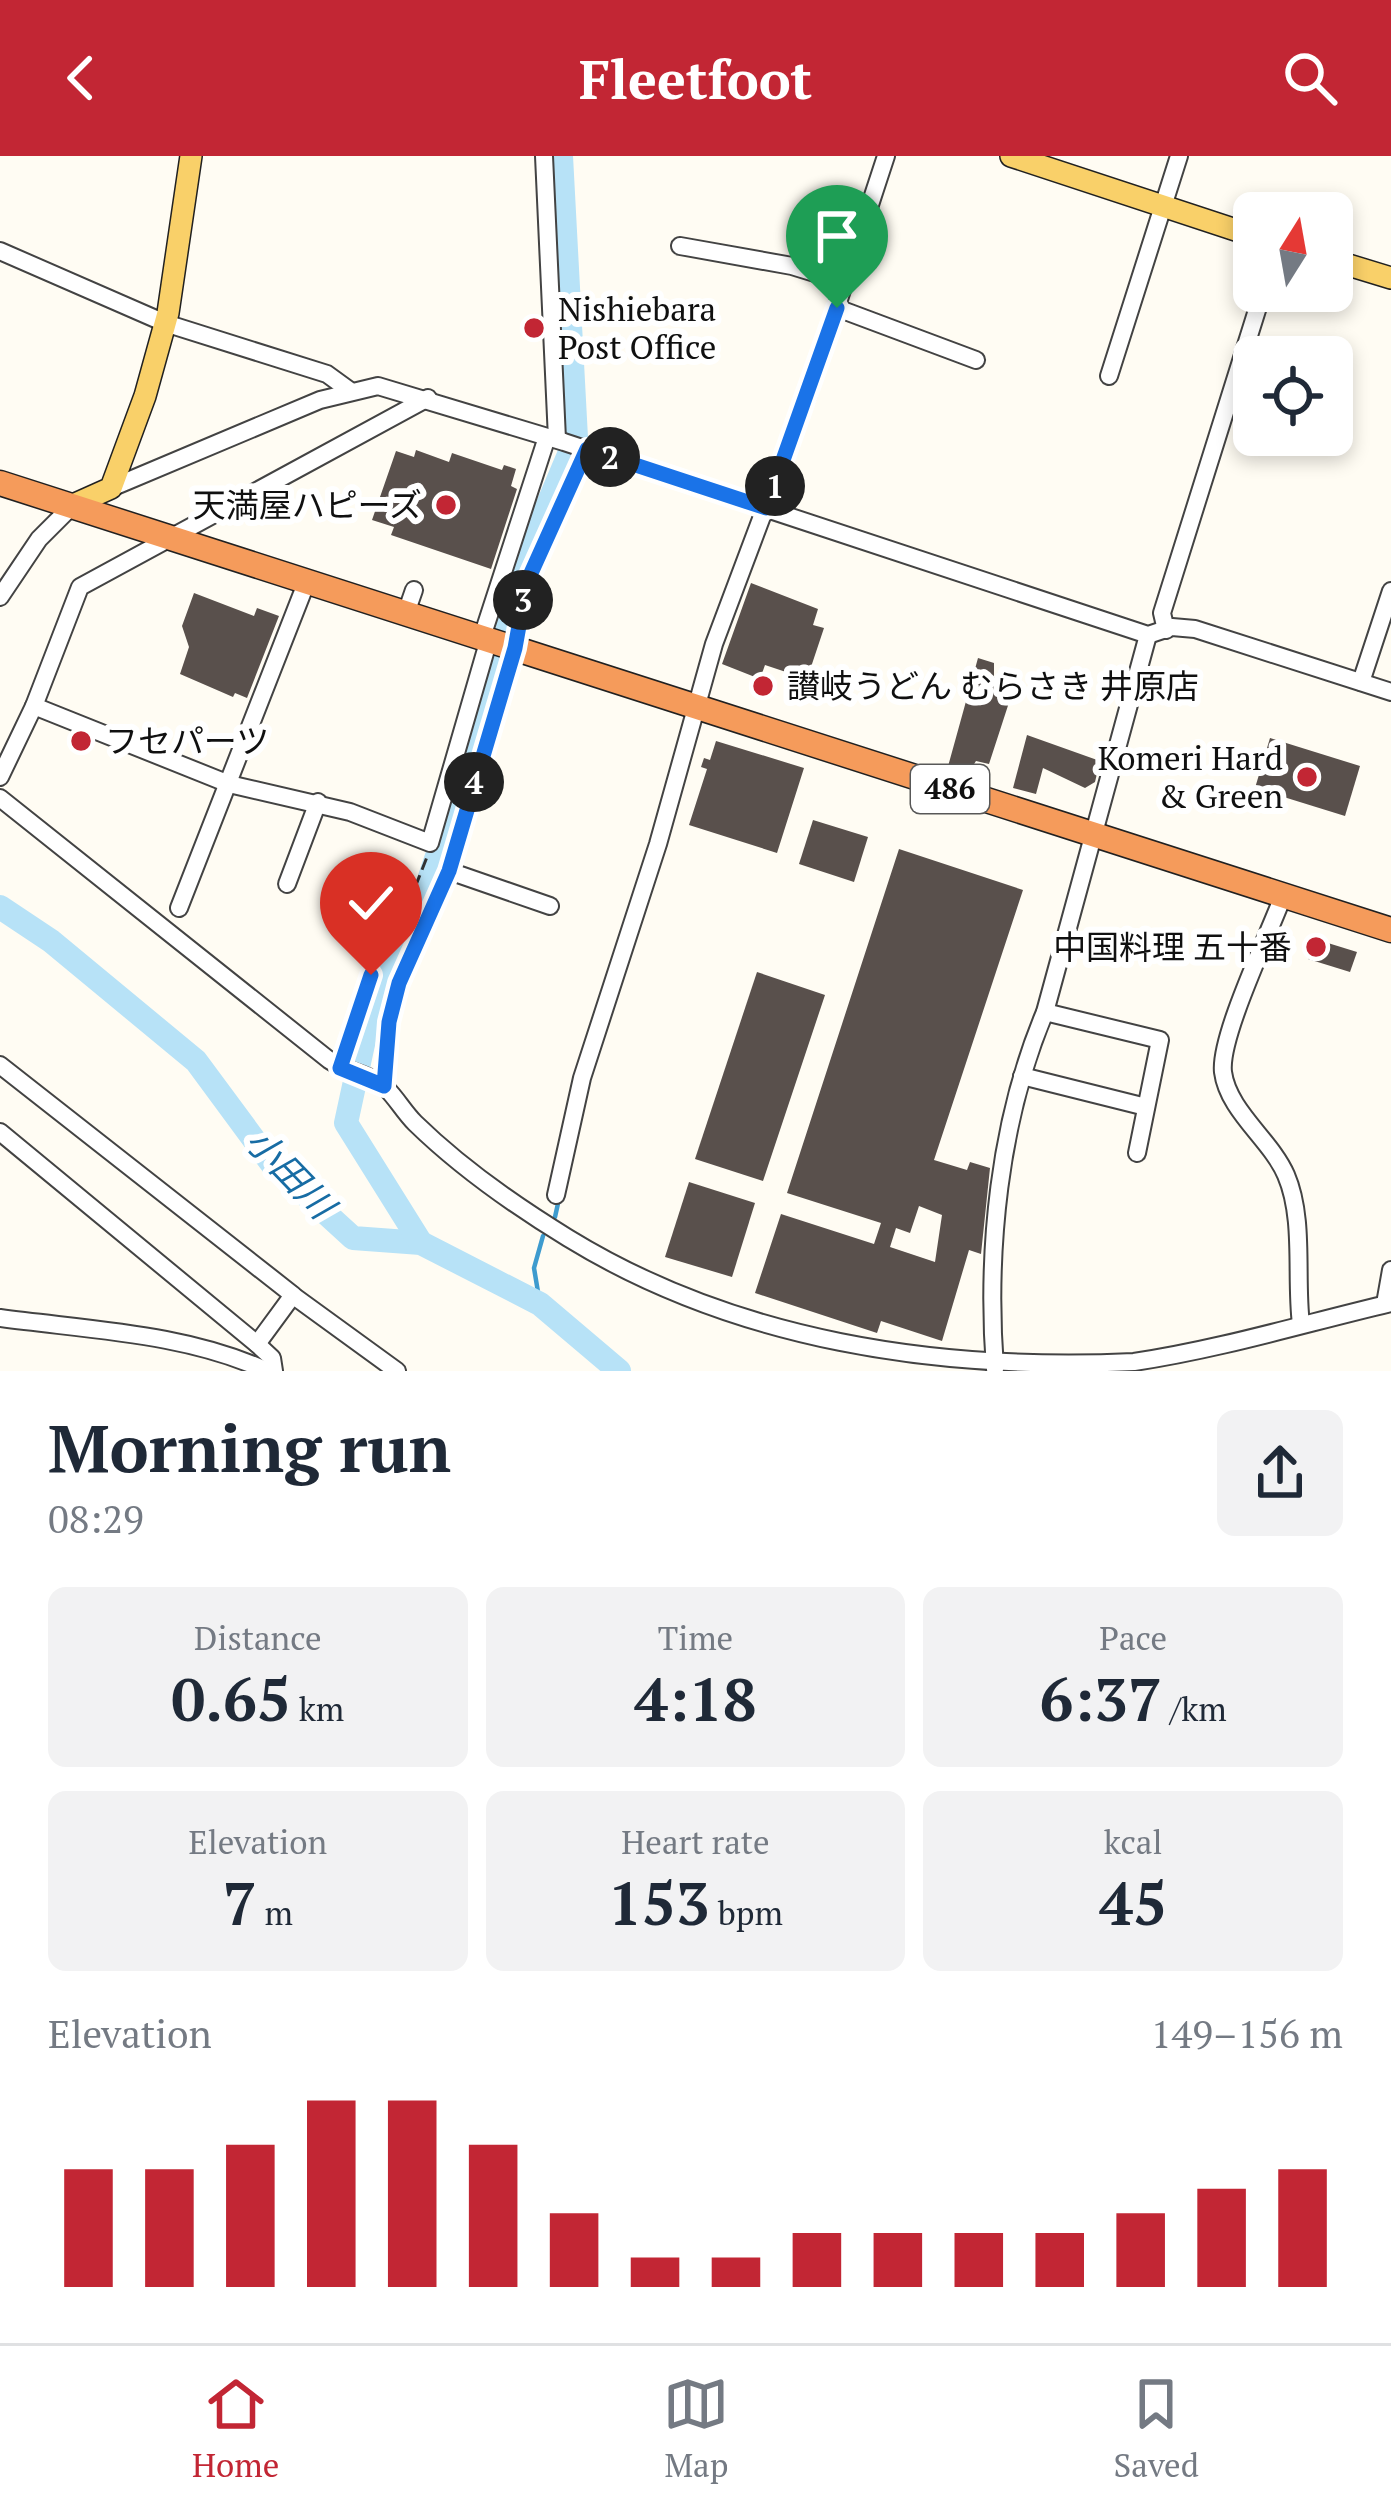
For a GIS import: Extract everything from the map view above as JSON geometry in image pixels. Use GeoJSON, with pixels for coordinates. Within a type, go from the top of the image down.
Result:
{"type":"FeatureCollection","features":[{"type":"Feature","properties":{"kind":"highway","name":"486"},"geometry":{"type":"LineString","coordinates":[[0,470],[73,505]]}},
{"type":"Feature","properties":{"kind":"highway","name":"486"},"geometry":{"type":"LineString","coordinates":[[0,483],[308,581],[410,602],[498,642],[1391,930]]}},
{"type":"Feature","properties":{"kind":"main road"},"geometry":{"type":"LineString","coordinates":[[73,505],[111,488],[146,396],[165,323],[190,156]]}},
{"type":"Feature","properties":{"kind":"main road"},"geometry":{"type":"LineString","coordinates":[[1011,156],[1233,229]]}},
{"type":"Feature","properties":{"kind":"main road"},"geometry":{"type":"LineString","coordinates":[[1353,266],[1391,278]]}},
{"type":"Feature","properties":{"kind":"street"},"geometry":{"type":"LineString","coordinates":[[380,1084],[394,999],[449,871],[498,642],[527,582],[568,443],[544,156]]}},
{"type":"Feature","properties":{"kind":"street"},"geometry":{"type":"LineString","coordinates":[[556,1195],[582,1078],[714,644],[837,308],[886,156]]}},
{"type":"Feature","properties":{"kind":"street"},"geometry":{"type":"LineString","coordinates":[[1109,376],[1179,156]]}},
{"type":"Feature","properties":{"kind":"street"},"geometry":{"type":"LineString","coordinates":[[680,246],[792,266],[844,282]]}},
{"type":"Feature","properties":{"kind":"street"},"geometry":{"type":"LineString","coordinates":[[0,250],[165,323],[327,374],[349,390]]}},
{"type":"Feature","properties":{"kind":"street"},"geometry":{"type":"LineString","coordinates":[[837,308],[976,360]]}},
{"type":"Feature","properties":{"kind":"street"},"geometry":{"type":"LineString","coordinates":[[995,1369],[994,1241],[1022,1076],[1256,312]]}},
{"type":"Feature","properties":{"kind":"street"},"geometry":{"type":"LineString","coordinates":[[111,488],[349,390],[378,386],[428,398],[1157,632],[1196,629],[1391,692]]}},
{"type":"Feature","properties":{"kind":"street"},"geometry":{"type":"LineString","coordinates":[[0,777],[34,706],[80,587],[428,398]]}},
{"type":"Feature","properties":{"kind":"street"},"geometry":{"type":"LineString","coordinates":[[34,706],[230,784],[318,802],[430,843],[568,443]]}},
{"type":"Feature","properties":{"kind":"street"},"geometry":{"type":"LineString","coordinates":[[0,597],[39,539],[73,505]]}},
{"type":"Feature","properties":{"kind":"street"},"geometry":{"type":"LineString","coordinates":[[178,908],[308,581]]}},
{"type":"Feature","properties":{"kind":"street"},"geometry":{"type":"LineString","coordinates":[[1361,682],[1391,591]]}},
{"type":"Feature","properties":{"kind":"street"},"geometry":{"type":"LineString","coordinates":[[0,798],[342,1069],[380,1084],[418,1126],[507,1198],[584,1247],[694,1305],[752,1327],[855,1352],[995,1369],[1135,1361],[1388,1304],[1391,1270]]}},
{"type":"Feature","properties":{"kind":"street"},"geometry":{"type":"LineString","coordinates":[[286,884],[318,802]]}},
{"type":"Feature","properties":{"kind":"street"},"geometry":{"type":"LineString","coordinates":[[449,871],[550,906]]}},
{"type":"Feature","properties":{"kind":"street"},"geometry":{"type":"LineString","coordinates":[[1283,896],[1228,1042],[1223,1073],[1292,1190],[1301,1324]]}},
{"type":"Feature","properties":{"kind":"street"},"geometry":{"type":"LineString","coordinates":[[1045,1012],[1160,1040],[1137,1153]]}},
{"type":"Feature","properties":{"kind":"street"},"geometry":{"type":"LineString","coordinates":[[0,1064],[397,1371]]}},
{"type":"Feature","properties":{"kind":"street"},"geometry":{"type":"LineString","coordinates":[[1022,1076],[1146,1107]]}},
{"type":"Feature","properties":{"kind":"street"},"geometry":{"type":"LineString","coordinates":[[0,1132],[257,1344],[272,1358],[270,1371],[217,1351],[175,1342],[0,1318]]}},
{"type":"Feature","properties":{"kind":"street"},"geometry":{"type":"LineString","coordinates":[[257,1344],[292,1294]]}},
{"type":"Feature","properties":{"kind":"path"},"geometry":{"type":"LineString","coordinates":[[342,1069],[371,975],[415,892],[430,843]]}},
{"type":"Feature","properties":{"kind":"building","name":"天満屋ハピーズ"},"geometry":{"type":"Polygon","coordinates":[[[416,450],[449,462],[452,453],[502,470],[504,465],[516,469],[511,486],[517,489],[491,569],[391,535],[394,527],[372,520],[396,451],[414,457],[416,450]]]}},
{"type":"Feature","properties":{"kind":"building"},"geometry":{"type":"Polygon","coordinates":[[[751,583],[818,609],[813,625],[824,628],[807,679],[765,665],[760,679],[722,664],[751,583]]]}},
{"type":"Feature","properties":{"kind":"building"},"geometry":{"type":"Polygon","coordinates":[[[194,593],[254,616],[257,608],[279,616],[247,698],[235,693],[233,697],[180,674],[189,647],[182,626],[194,593]]]}},
{"type":"Feature","properties":{"kind":"building"},"geometry":{"type":"Polygon","coordinates":[[[978,658],[994,663],[994,677],[1015,684],[989,764],[976,761],[967,775],[947,770],[978,658]]]}},
{"type":"Feature","properties":{"kind":"building"},"geometry":{"type":"Polygon","coordinates":[[[1027,735],[1100,761],[1095,782],[1085,788],[1043,768],[1036,794],[1013,788],[1027,735]]]}},
{"type":"Feature","properties":{"kind":"building","name":"Komeri Hard & Green"},"geometry":{"type":"Polygon","coordinates":[[[1270,738],[1360,766],[1345,816],[1255,788],[1270,738]]]}},
{"type":"Feature","properties":{"kind":"building"},"geometry":{"type":"Polygon","coordinates":[[[716,741],[804,768],[777,853],[689,825],[707,769],[701,767],[704,758],[710,760],[716,741]]]}},
{"type":"Feature","properties":{"kind":"building"},"geometry":{"type":"Polygon","coordinates":[[[813,820],[868,837],[854,882],[799,864],[813,820]]]}},
{"type":"Feature","properties":{"kind":"building"},"geometry":{"type":"Polygon","coordinates":[[[899,849],[1023,890],[934,1160],[967,1170],[970,1162],[990,1168],[981,1254],[969,1250],[942,1341],[881,1321],[877,1333],[755,1293],[781,1214],[874,1244],[881,1223],[787,1193],[899,849]],[[919,1206],[910,1233],[896,1228],[890,1247],[935,1262],[942,1215],[919,1206]]]}},
{"type":"Feature","properties":{"kind":"building"},"geometry":{"type":"Polygon","coordinates":[[[1315,939],[1357,952],[1350,972],[1308,959],[1315,939]]]}},
{"type":"Feature","properties":{"kind":"building"},"geometry":{"type":"Polygon","coordinates":[[[757,972],[825,995],[763,1181],[695,1159],[757,972]]]}},
{"type":"Feature","properties":{"kind":"building"},"geometry":{"type":"Polygon","coordinates":[[[689,1182],[755,1203],[732,1277],[665,1257],[689,1182]]]}},
{"type":"Feature","properties":{"kind":"waterway"},"geometry":{"type":"LineString","coordinates":[[421,1243],[346,1123],[370,1012],[427,886],[522,566],[576,438],[561,156]]}},
{"type":"Feature","properties":{"kind":"waterway","name":"小田川"},"geometry":{"type":"LineString","coordinates":[[0,907],[51,941],[196,1061],[272,1164],[353,1238],[421,1243],[540,1304],[619,1371]]}},
{"type":"Feature","properties":{"kind":"waterway"},"geometry":{"type":"LineString","coordinates":[[555,1217],[559,1199]]}},
{"type":"Feature","properties":{"kind":"waterway"},"geometry":{"type":"LineString","coordinates":[[540,1304],[534,1268],[543,1236]]}},
{"type":"Feature","properties":{"kind":"place","name":"Nishiebara Post Office"},"geometry":{"type":"Point","coordinates":[534,328]}},
{"type":"Feature","properties":{"kind":"place","name":"天満屋ハピーズ"},"geometry":{"type":"Point","coordinates":[446,505]}},
{"type":"Feature","properties":{"kind":"place","name":"讃岐うどん むらさき 井原店"},"geometry":{"type":"Point","coordinates":[763,686]}},
{"type":"Feature","properties":{"kind":"place","name":"フセパーツ"},"geometry":{"type":"Point","coordinates":[81,741]}},
{"type":"Feature","properties":{"kind":"place","name":"Komeri Hard & Green"},"geometry":{"type":"Point","coordinates":[1307,777]}},
{"type":"Feature","properties":{"kind":"place","name":"中国料理 五十番"},"geometry":{"type":"Point","coordinates":[1316,947]}},
{"type":"Feature","properties":{"kind":"route"},"geometry":{"type":"LineString","coordinates":[[371,975],[340,1068],[384,1086],[389,1022],[399,983],[449,871],[515,648],[527,582],[587,449],[766,508],[837,308]]}}]}
